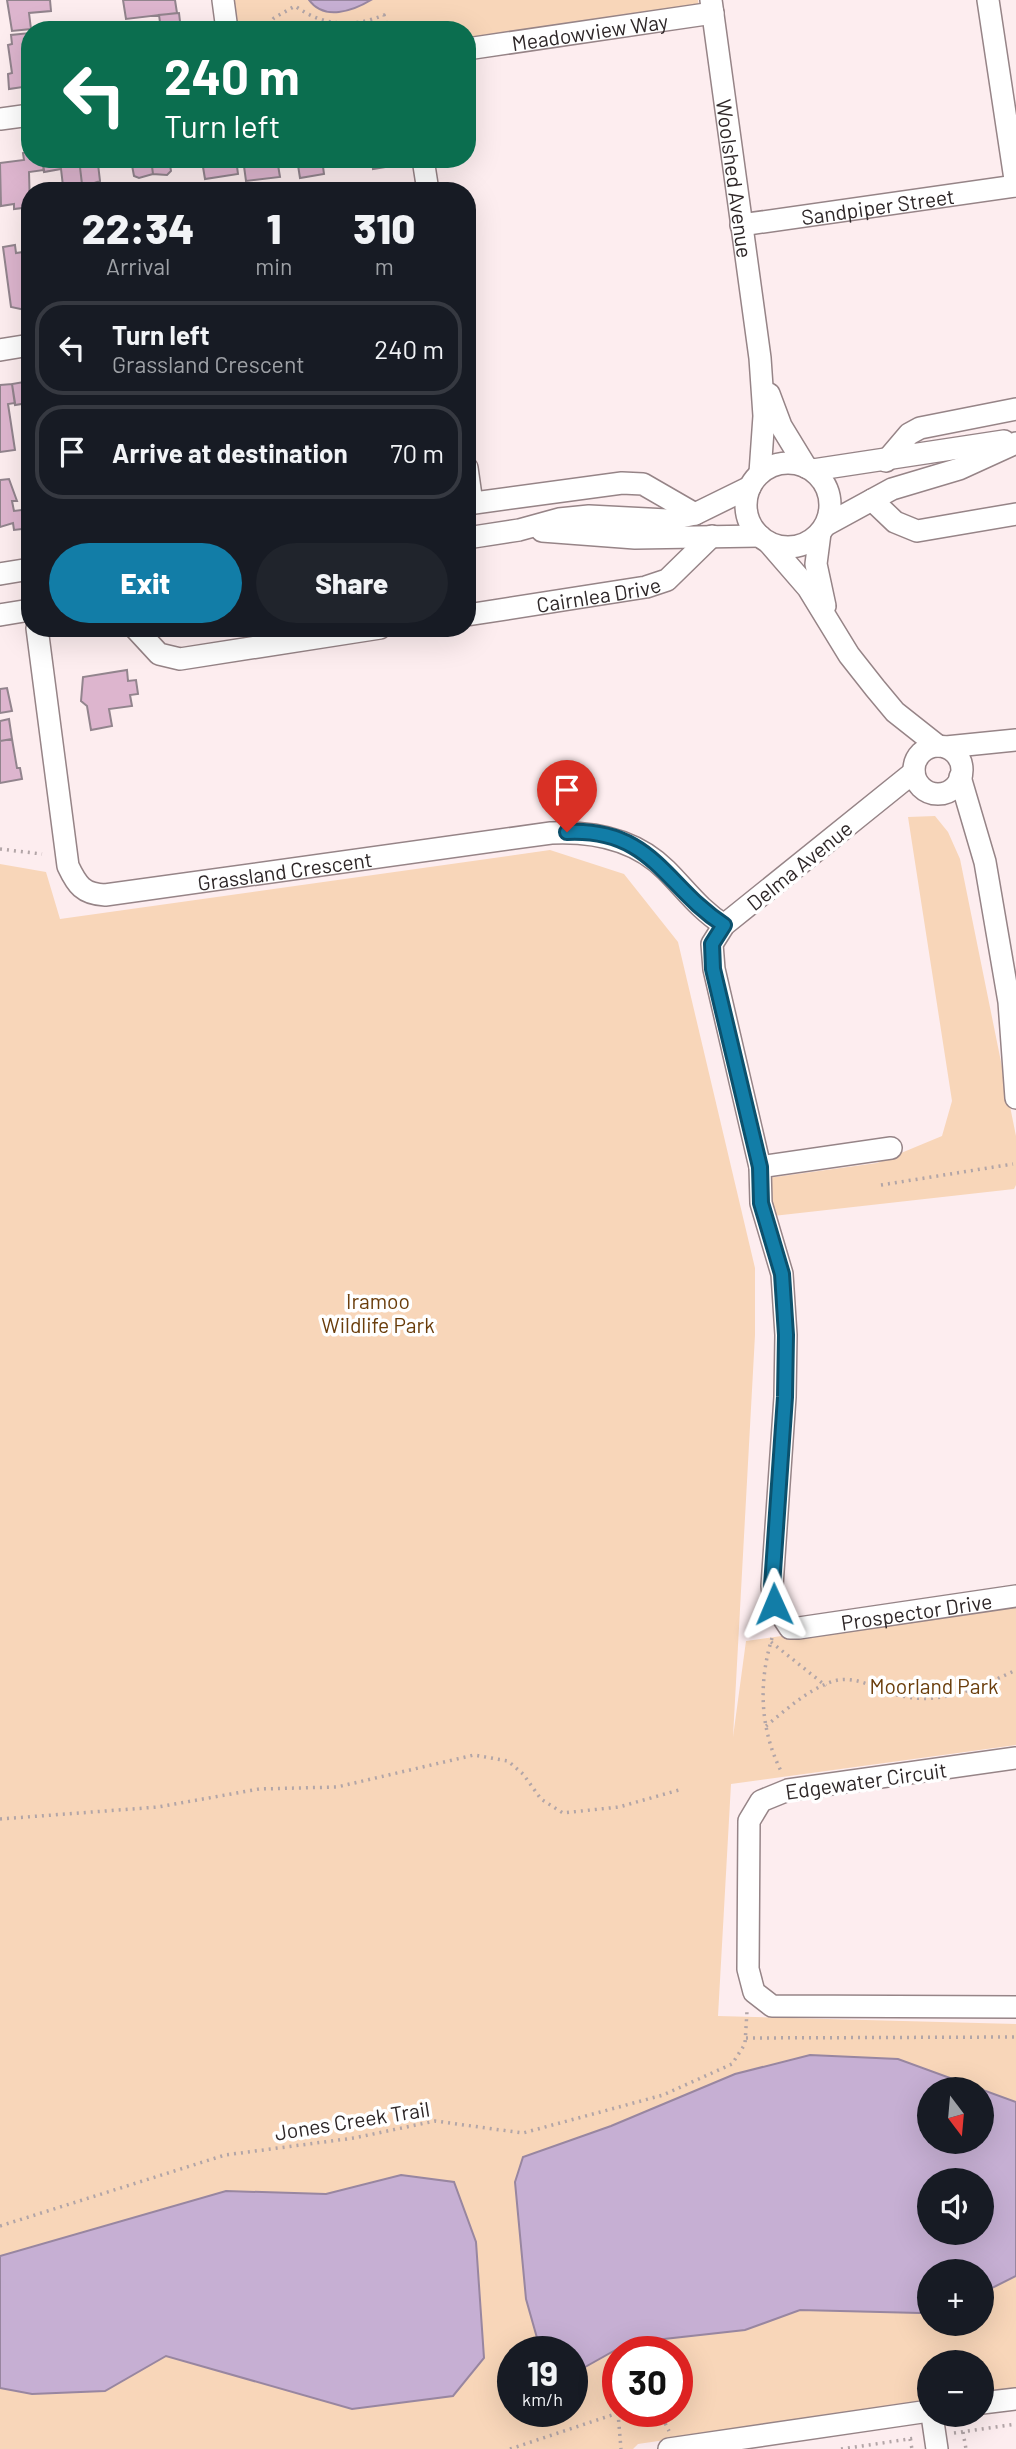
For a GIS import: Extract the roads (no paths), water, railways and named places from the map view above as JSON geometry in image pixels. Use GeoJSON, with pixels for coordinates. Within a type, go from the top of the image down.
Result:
{"type":"FeatureCollection","features":[{"type":"Feature","properties":{"kind":"street"},"geometry":{"type":"LineString","coordinates":[[223,0],[226,21]]}},
{"type":"Feature","properties":{"kind":"street"},"geometry":{"type":"LineString","coordinates":[[988,0],[1016,186]]}},
{"type":"Feature","properties":{"kind":"street","name":"Meadowview Way"},"geometry":{"type":"LineString","coordinates":[[476,47],[712,7]]}},
{"type":"Feature","properties":{"kind":"street","name":"Woolshed Avenue"},"geometry":{"type":"LineString","coordinates":[[712,7],[760,358],[764,416],[755,480]]}},
{"type":"Feature","properties":{"kind":"street"},"geometry":{"type":"LineString","coordinates":[[0,119],[21,116]]}},
{"type":"Feature","properties":{"kind":"street","name":"Sandpiper Street"},"geometry":{"type":"LineString","coordinates":[[741,225],[1016,186]]}},
{"type":"Feature","properties":{"kind":"street"},"geometry":{"type":"LineString","coordinates":[[0,350],[21,346]]}},
{"type":"Feature","properties":{"kind":"street","name":"Woolshed Avenue"},"geometry":{"type":"LineString","coordinates":[[760,358],[773,407],[810,468]]}},
{"type":"Feature","properties":{"kind":"street"},"geometry":{"type":"LineString","coordinates":[[886,461],[909,434],[920,428],[1016,409]]}},
{"type":"Feature","properties":{"kind":"street"},"geometry":{"type":"LineString","coordinates":[[764,540],[796,546],[872,500],[912,482],[959,469],[1016,442]]}},
{"type":"Feature","properties":{"kind":"street"},"geometry":{"type":"LineString","coordinates":[[1016,442],[961,446],[886,461],[810,468],[782,463],[755,480],[747,513],[764,540],[808,588],[849,655],[895,712],[957,757],[985,862],[1009,1002],[1016,1098]]}},
{"type":"Feature","properties":{"kind":"street"},"geometry":{"type":"LineString","coordinates":[[810,468],[828,489],[830,513],[823,529],[816,564],[829,621]]}},
{"type":"Feature","properties":{"kind":"street","name":"Cairnlea Drive"},"geometry":{"type":"LineString","coordinates":[[476,537],[579,517],[667,520],[695,514],[755,480]]}},
{"type":"Feature","properties":{"kind":"street"},"geometry":{"type":"LineString","coordinates":[[476,503],[622,483],[643,484],[695,514]]}},
{"type":"Feature","properties":{"kind":"street"},"geometry":{"type":"LineString","coordinates":[[872,500],[895,522],[917,531],[1016,514]]}},
{"type":"Feature","properties":{"kind":"street","name":"Cairnlea Drive"},"geometry":{"type":"LineString","coordinates":[[519,530],[635,538],[712,536],[764,540]]}},
{"type":"Feature","properties":{"kind":"street","name":"Cairnlea Drive"},"geometry":{"type":"LineString","coordinates":[[476,614],[646,587],[667,580],[712,536]]}},
{"type":"Feature","properties":{"kind":"street"},"geometry":{"type":"LineString","coordinates":[[0,574],[21,570]]}},
{"type":"Feature","properties":{"kind":"street"},"geometry":{"type":"LineString","coordinates":[[0,615],[21,612]]}},
{"type":"Feature","properties":{"kind":"street","name":"Grassland Crescent"},"geometry":{"type":"LineString","coordinates":[[38,637],[68,866],[76,884],[88,894],[105,895],[583,831],[639,849],[663,867],[695,904],[724,925]]}},
{"type":"Feature","properties":{"kind":"street"},"geometry":{"type":"LineString","coordinates":[[143,637],[159,654],[180,659],[322,637]]}},
{"type":"Feature","properties":{"kind":"street"},"geometry":{"type":"LineString","coordinates":[[895,712],[914,766],[915,779],[956,808],[978,835]]}},
{"type":"Feature","properties":{"kind":"street"},"geometry":{"type":"LineString","coordinates":[[914,766],[924,750],[1015,740]]}},
{"type":"Feature","properties":{"kind":"street"},"geometry":{"type":"LineString","coordinates":[[931,792],[951,790],[961,774],[1015,740]]}},
{"type":"Feature","properties":{"kind":"street","name":"Delma Avenue"},"geometry":{"type":"LineString","coordinates":[[724,925],[868,810],[914,766]]}},
{"type":"Feature","properties":{"kind":"street","name":"Delma Avenue"},"geometry":{"type":"LineString","coordinates":[[868,810],[931,792]]}},
{"type":"Feature","properties":{"kind":"street"},"geometry":{"type":"LineString","coordinates":[[724,925],[716,935],[711,952],[760,1167],[891,1147]]}},
{"type":"Feature","properties":{"kind":"street"},"geometry":{"type":"LineString","coordinates":[[1009,1002],[1016,1024]]}},
{"type":"Feature","properties":{"kind":"street","name":"Prospector Drive"},"geometry":{"type":"LineString","coordinates":[[760,1167],[761,1203],[782,1274],[786,1335],[784,1423],[772,1586],[776,1626],[799,1629],[1016,1596]]}},
{"type":"Feature","properties":{"kind":"street","name":"Edgewater Circuit"},"geometry":{"type":"LineString","coordinates":[[1016,1758],[788,1790],[761,1801],[749,1821],[748,1969],[754,1993],[772,2006],[1016,2007]]}},
{"type":"Feature","properties":{"kind":"street"},"geometry":{"type":"LineString","coordinates":[[994,2402],[1016,2399]]}},
{"type":"Feature","properties":{"kind":"street"},"geometry":{"type":"LineString","coordinates":[[672,2448],[917,2415]]}},
{"type":"Feature","properties":{"kind":"street"},"geometry":{"type":"LineString","coordinates":[[933,2427],[937,2449]]}},
{"type":"Feature","properties":{"kind":"park label","name":"Iramoo Wildlife Park"},"geometry":{"type":"Point","coordinates":[378,1312]}},
{"type":"Feature","properties":{"kind":"park label","name":"Moorland Park"},"geometry":{"type":"Point","coordinates":[934,1685]}}]}
